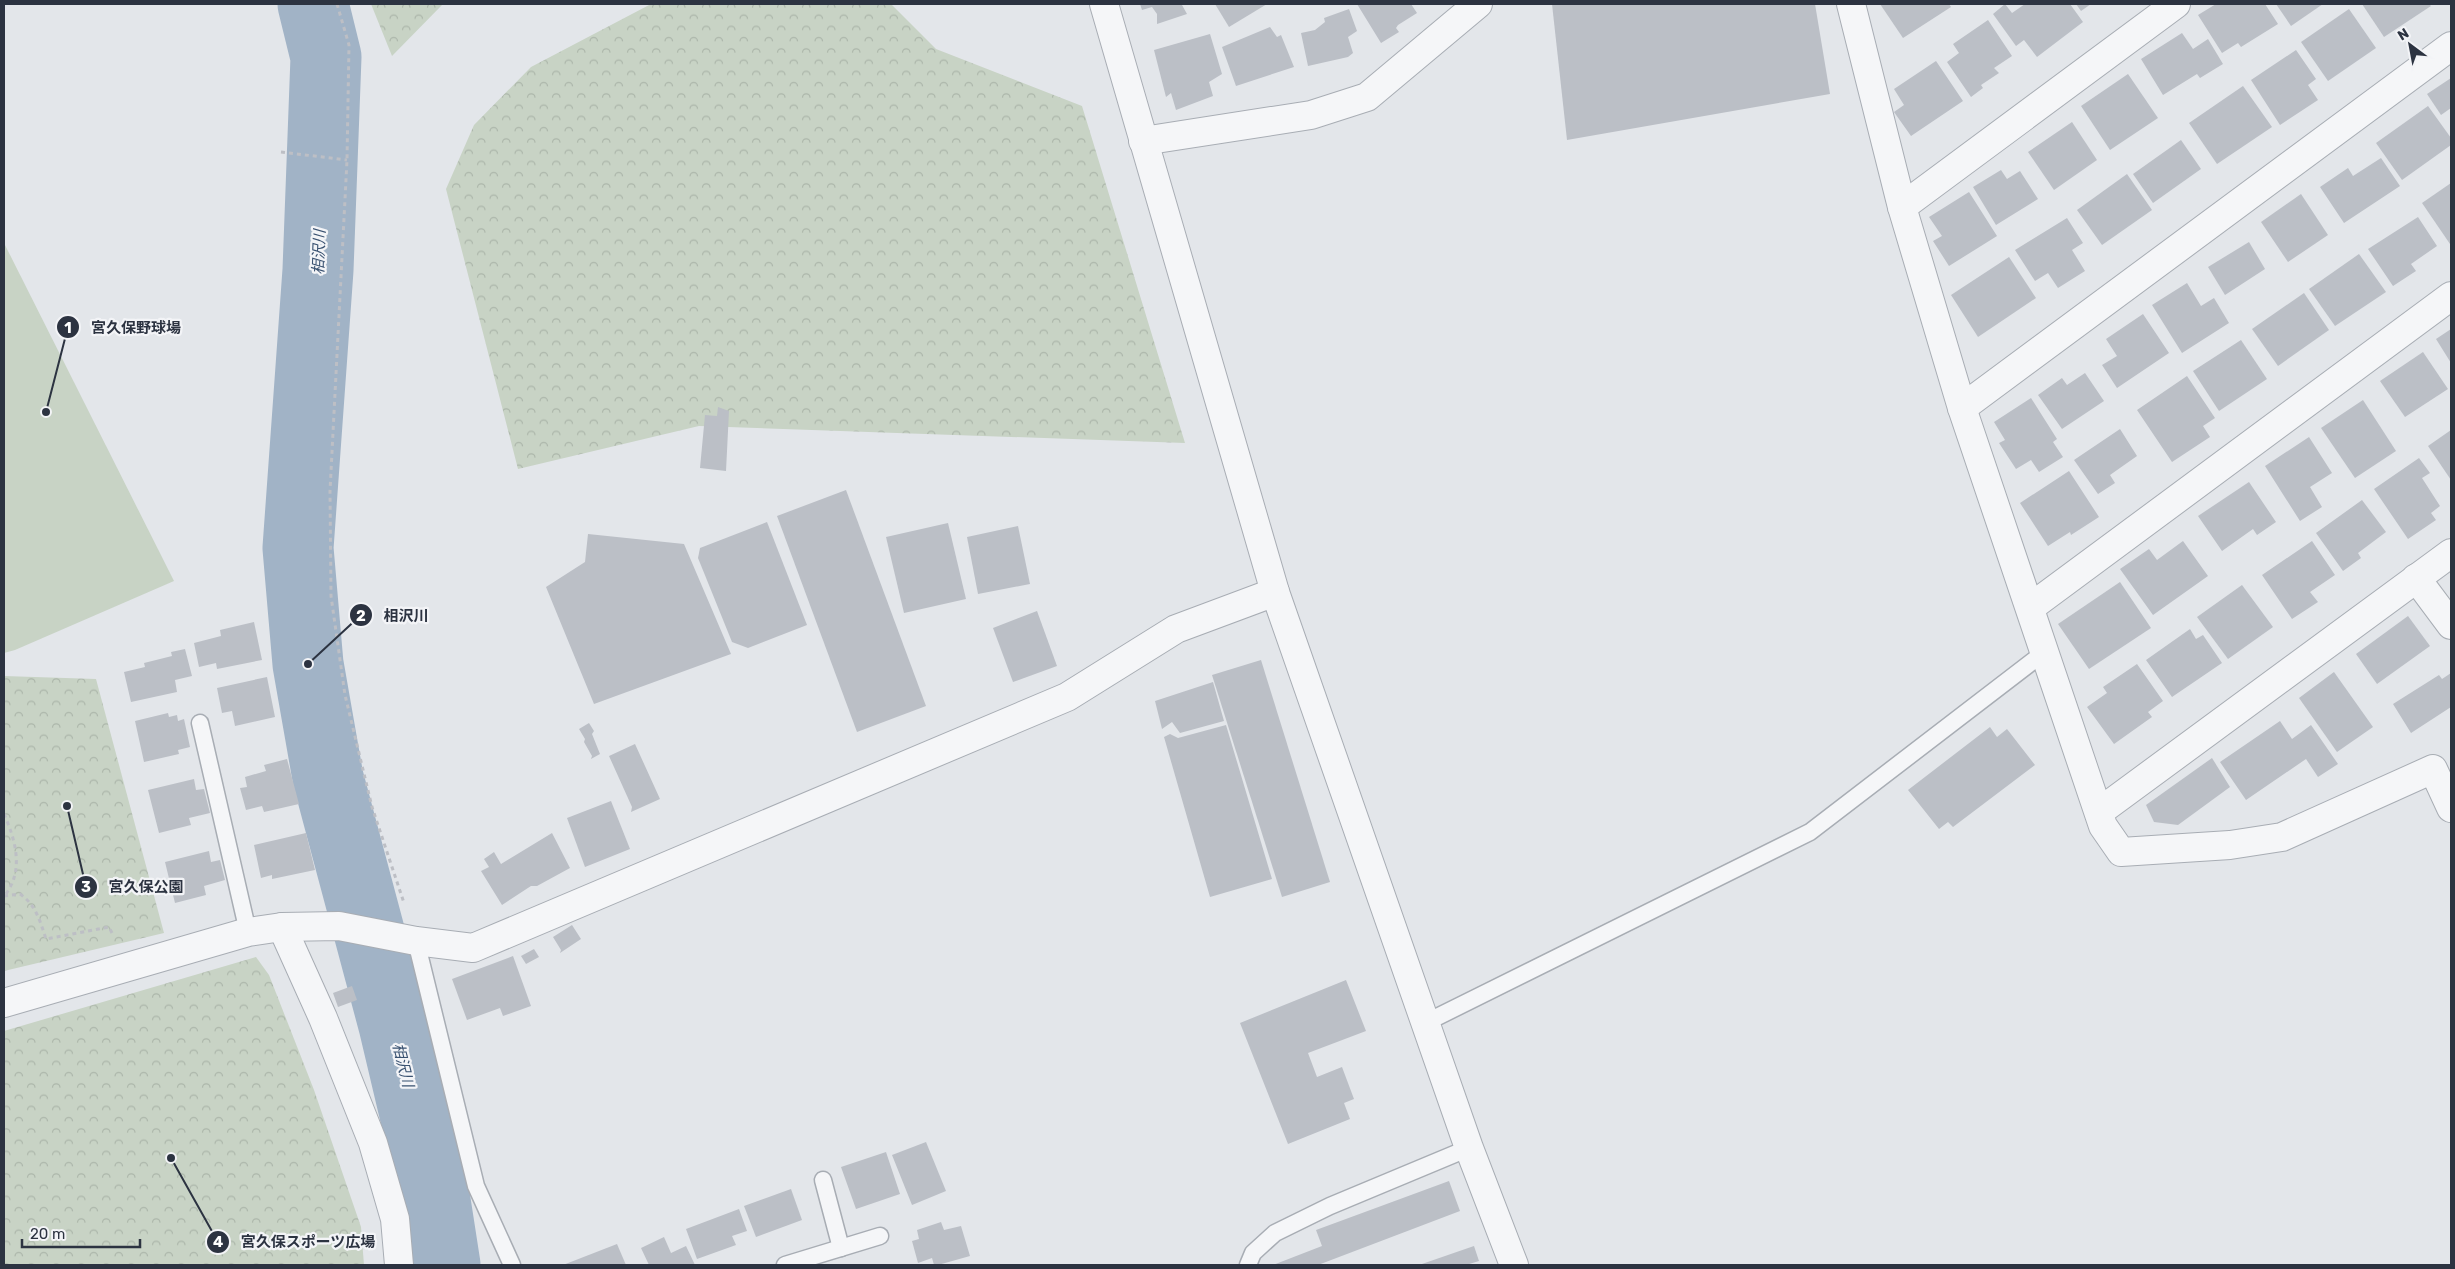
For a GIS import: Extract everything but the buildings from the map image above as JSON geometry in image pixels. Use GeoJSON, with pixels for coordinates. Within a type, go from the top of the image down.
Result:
{"type":"FeatureCollection","features":[{"type":"Feature","properties":{"kind":"street"},"geometry":{"type":"LineString","coordinates":[[1104,4],[1275,592],[1468,1148],[1514,1265]]}},
{"type":"Feature","properties":{"kind":"street"},"geometry":{"type":"LineString","coordinates":[[1851,4],[1902,207],[1962,408],[2046,651],[2103,826],[2121,852],[2230,845],[2282,837],[2433,769],[2451,808]]}},
{"type":"Feature","properties":{"kind":"street"},"geometry":{"type":"LineString","coordinates":[[1902,207],[2176,4]]}},
{"type":"Feature","properties":{"kind":"street"},"geometry":{"type":"LineString","coordinates":[[1143,141],[1312,115],[1367,97],[1472,5]]}},
{"type":"Feature","properties":{"kind":"street"},"geometry":{"type":"LineString","coordinates":[[1962,408],[2451,46]]}},
{"type":"Feature","properties":{"kind":"street"},"geometry":{"type":"LineString","coordinates":[[2031,607],[2451,296]]}},
{"type":"Feature","properties":{"kind":"street"},"geometry":{"type":"LineString","coordinates":[[2099,812],[2451,553]]}},
{"type":"Feature","properties":{"kind":"street"},"geometry":{"type":"LineString","coordinates":[[2416,578],[2451,626]]}},
{"type":"Feature","properties":{"kind":"street"},"geometry":{"type":"LineString","coordinates":[[4,1003],[248,932],[282,927],[339,926],[409,940],[473,948],[1067,697],[1176,629],[1275,592]]}},
{"type":"Feature","properties":{"kind":"street"},"geometry":{"type":"LineString","coordinates":[[282,927],[323,1018],[373,1143],[395,1219],[399,1265]]}},
{"type":"Feature","properties":{"kind":"lane"},"geometry":{"type":"LineString","coordinates":[[1425,1023],[1810,832],[2046,651]]}},
{"type":"Feature","properties":{"kind":"lane"},"geometry":{"type":"LineString","coordinates":[[200,723],[248,932]]}},
{"type":"Feature","properties":{"kind":"lane"},"geometry":{"type":"LineString","coordinates":[[409,940],[476,1186],[512,1265]]}},
{"type":"Feature","properties":{"kind":"lane"},"geometry":{"type":"LineString","coordinates":[[1248,1265],[1253,1253],[1275,1233],[1330,1206],[1468,1148]]}},
{"type":"Feature","properties":{"kind":"lane"},"geometry":{"type":"LineString","coordinates":[[823,1180],[841,1248]]}},
{"type":"Feature","properties":{"kind":"lane"},"geometry":{"type":"LineString","coordinates":[[785,1265],[880,1236]]}},
{"type":"Feature","properties":{"kind":"path"},"geometry":{"type":"LineString","coordinates":[[337,4],[349,45],[347,160],[330,491],[331,596],[346,695],[372,807],[409,940]]}},
{"type":"Feature","properties":{"kind":"path"},"geometry":{"type":"LineString","coordinates":[[281,152],[347,160]]}},
{"type":"Feature","properties":{"kind":"path"},"geometry":{"type":"LineString","coordinates":[[4,814],[12,836],[17,862],[14,884],[4,896]]}},
{"type":"Feature","properties":{"kind":"path"},"geometry":{"type":"LineString","coordinates":[[4,896],[20,894],[28,900],[37,912],[46,939],[109,926],[128,966]]}},
{"type":"Feature","properties":{"kind":"green space"},"geometry":{"type":"Polygon","coordinates":[[[371,4],[443,4],[392,56],[371,4]]]}},
{"type":"Feature","properties":{"kind":"green space"},"geometry":{"type":"Polygon","coordinates":[[[651,4],[891,4],[936,49],[1082,106],[1185,443],[699,426],[518,469],[446,189],[474,125],[531,67],[651,4]]]}},
{"type":"Feature","properties":{"kind":"green space"},"geometry":{"type":"Polygon","coordinates":[[[4,243],[174,581],[15,650],[4,653],[4,243]]]}},
{"type":"Feature","properties":{"kind":"green space"},"geometry":{"type":"Polygon","coordinates":[[[4,676],[96,679],[164,933],[4,971],[4,676]]]}},
{"type":"Feature","properties":{"kind":"green space"},"geometry":{"type":"Polygon","coordinates":[[[256,957],[269,975],[314,1090],[361,1227],[364,1265],[4,1265],[4,1031],[256,957]]]}},
{"type":"Feature","properties":{"kind":"waterway","name":"相沢川"},"geometry":{"type":"LineString","coordinates":[[313,4],[326,57],[318,270],[298,548],[308,664],[328,778],[394,1025],[434,1194],[445,1265]]}},
{"type":"Feature","properties":{"kind":"place","name":"宮久保野球場"},"geometry":{"type":"Point","coordinates":[46,412]}},
{"type":"Feature","properties":{"kind":"place","name":"相沢川"},"geometry":{"type":"Point","coordinates":[308,664]}},
{"type":"Feature","properties":{"kind":"place","name":"宮久保公園"},"geometry":{"type":"Point","coordinates":[67,806]}},
{"type":"Feature","properties":{"kind":"place","name":"宮久保スポーツ広場"},"geometry":{"type":"Point","coordinates":[171,1158]}}]}
